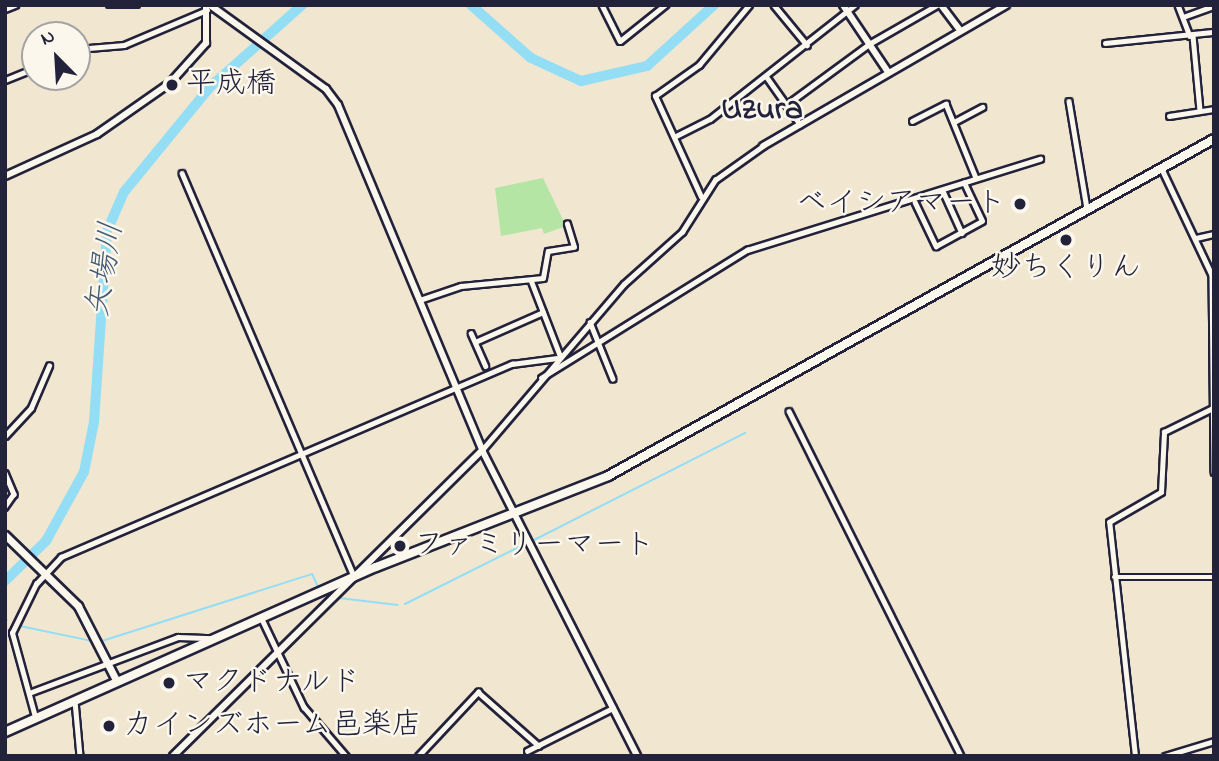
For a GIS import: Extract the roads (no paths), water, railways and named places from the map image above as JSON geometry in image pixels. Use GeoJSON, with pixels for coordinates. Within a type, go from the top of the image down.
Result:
{"type":"FeatureCollection","features":[{"type":"Feature","properties":{"kind":"highway"},"geometry":{"type":"LineString","coordinates":[[5,732],[261,617],[514,513],[694,432],[1214,139]]}},
{"type":"Feature","properties":{"kind":"main road"},"geometry":{"type":"LineString","coordinates":[[8,536],[47,570],[83,614],[117,682]]}},
{"type":"Feature","properties":{"kind":"street"},"geometry":{"type":"LineString","coordinates":[[5,9],[15,5]]}},
{"type":"Feature","properties":{"kind":"street"},"geometry":{"type":"LineString","coordinates":[[109,5],[137,5]]}},
{"type":"Feature","properties":{"kind":"street"},"geometry":{"type":"LineString","coordinates":[[602,5],[620,41],[665,5]]}},
{"type":"Feature","properties":{"kind":"street"},"geometry":{"type":"LineString","coordinates":[[701,197],[655,96],[699,65],[749,5]]}},
{"type":"Feature","properties":{"kind":"street"},"geometry":{"type":"LineString","coordinates":[[774,5],[807,45]]}},
{"type":"Feature","properties":{"kind":"street"},"geometry":{"type":"LineString","coordinates":[[674,137],[766,76],[807,45],[845,8],[855,5]]}},
{"type":"Feature","properties":{"kind":"street"},"geometry":{"type":"LineString","coordinates":[[786,104],[869,44],[939,5],[960,30]]}},
{"type":"Feature","properties":{"kind":"street"},"geometry":{"type":"LineString","coordinates":[[173,756],[482,450],[558,357],[682,232],[701,197],[729,167],[1006,5]]}},
{"type":"Feature","properties":{"kind":"street"},"geometry":{"type":"LineString","coordinates":[[1178,5],[1192,36],[1200,110]]}},
{"type":"Feature","properties":{"kind":"street"},"geometry":{"type":"LineString","coordinates":[[1183,17],[1214,6]]}},
{"type":"Feature","properties":{"kind":"street"},"geometry":{"type":"LineString","coordinates":[[207,7],[239,25],[326,89],[338,106],[482,450],[637,756]]}},
{"type":"Feature","properties":{"kind":"street"},"geometry":{"type":"LineString","coordinates":[[91,48],[124,45],[207,7]]}},
{"type":"Feature","properties":{"kind":"street"},"geometry":{"type":"LineString","coordinates":[[5,176],[97,134],[170,83],[205,43],[207,7]]}},
{"type":"Feature","properties":{"kind":"street"},"geometry":{"type":"LineString","coordinates":[[845,8],[888,72]]}},
{"type":"Feature","properties":{"kind":"street"},"geometry":{"type":"LineString","coordinates":[[1105,43],[1214,32]]}},
{"type":"Feature","properties":{"kind":"street"},"geometry":{"type":"LineString","coordinates":[[766,76],[800,124]]}},
{"type":"Feature","properties":{"kind":"street"},"geometry":{"type":"LineString","coordinates":[[1069,101],[1087,209]]}},
{"type":"Feature","properties":{"kind":"street"},"geometry":{"type":"LineString","coordinates":[[912,121],[946,104],[976,178]]}},
{"type":"Feature","properties":{"kind":"street"},"geometry":{"type":"LineString","coordinates":[[954,121],[982,107]]}},
{"type":"Feature","properties":{"kind":"street"},"geometry":{"type":"LineString","coordinates":[[1169,116],[1214,109]]}},
{"type":"Feature","properties":{"kind":"street"},"geometry":{"type":"LineString","coordinates":[[541,378],[600,344],[747,250],[807,227],[915,202],[976,178],[1040,159]]}},
{"type":"Feature","properties":{"kind":"street"},"geometry":{"type":"LineString","coordinates":[[1161,167],[1212,275],[1214,472]]}},
{"type":"Feature","properties":{"kind":"street"},"geometry":{"type":"LineString","coordinates":[[183,173],[354,577]]}},
{"type":"Feature","properties":{"kind":"street"},"geometry":{"type":"LineString","coordinates":[[915,202],[936,247],[982,221],[964,183]]}},
{"type":"Feature","properties":{"kind":"street"},"geometry":{"type":"LineString","coordinates":[[943,191],[962,233]]}},
{"type":"Feature","properties":{"kind":"street"},"geometry":{"type":"LineString","coordinates":[[420,300],[461,286],[545,277],[548,251],[574,247],[567,224]]}},
{"type":"Feature","properties":{"kind":"street"},"geometry":{"type":"LineString","coordinates":[[1196,239],[1214,234]]}},
{"type":"Feature","properties":{"kind":"street"},"geometry":{"type":"LineString","coordinates":[[531,280],[558,357]]}},
{"type":"Feature","properties":{"kind":"street"},"geometry":{"type":"LineString","coordinates":[[475,342],[543,312]]}},
{"type":"Feature","properties":{"kind":"street"},"geometry":{"type":"LineString","coordinates":[[590,323],[613,379]]}},
{"type":"Feature","properties":{"kind":"street"},"geometry":{"type":"LineString","coordinates":[[471,333],[486,366]]}},
{"type":"Feature","properties":{"kind":"street"},"geometry":{"type":"LineString","coordinates":[[35,718],[12,633],[47,570],[76,548],[512,364],[558,357]]}},
{"type":"Feature","properties":{"kind":"street"},"geometry":{"type":"LineString","coordinates":[[5,436],[31,408],[49,366]]}},
{"type":"Feature","properties":{"kind":"street"},"geometry":{"type":"LineString","coordinates":[[1135,756],[1110,522],[1161,492],[1164,432],[1213,408]]}},
{"type":"Feature","properties":{"kind":"street"},"geometry":{"type":"LineString","coordinates":[[789,411],[961,756]]}},
{"type":"Feature","properties":{"kind":"street"},"geometry":{"type":"LineString","coordinates":[[5,473],[14,494],[5,507]]}},
{"type":"Feature","properties":{"kind":"street"},"geometry":{"type":"LineString","coordinates":[[1114,578],[1214,577]]}},
{"type":"Feature","properties":{"kind":"street"},"geometry":{"type":"LineString","coordinates":[[261,617],[304,707],[346,756]]}},
{"type":"Feature","properties":{"kind":"street"},"geometry":{"type":"LineString","coordinates":[[29,694],[178,637],[213,639]]}},
{"type":"Feature","properties":{"kind":"street"},"geometry":{"type":"LineString","coordinates":[[418,756],[478,692],[539,746]]}},
{"type":"Feature","properties":{"kind":"street"},"geometry":{"type":"LineString","coordinates":[[75,700],[80,756]]}},
{"type":"Feature","properties":{"kind":"street"},"geometry":{"type":"LineString","coordinates":[[527,751],[614,708]]}},
{"type":"Feature","properties":{"kind":"street"},"geometry":{"type":"LineString","coordinates":[[1166,756],[1214,741]]}},
{"type":"Feature","properties":{"kind":"waterway"},"geometry":{"type":"LineString","coordinates":[[5,13],[23,5]]}},
{"type":"Feature","properties":{"kind":"waterway","name":"矢場川"},"geometry":{"type":"LineString","coordinates":[[5,581],[46,541],[84,472],[94,422],[107,231],[124,192],[209,88],[302,5]]}},
{"type":"Feature","properties":{"kind":"waterway","name":"矢場川"},"geometry":{"type":"LineString","coordinates":[[471,5],[531,58],[581,81],[647,66],[714,5]]}},
{"type":"Feature","properties":{"kind":"waterway"},"geometry":{"type":"LineString","coordinates":[[532,541],[745,433]]}},
{"type":"Feature","properties":{"kind":"waterway"},"geometry":{"type":"LineString","coordinates":[[405,604],[527,543]]}},
{"type":"Feature","properties":{"kind":"waterway"},"geometry":{"type":"LineString","coordinates":[[102,641],[312,574],[318,587]]}},
{"type":"Feature","properties":{"kind":"waterway"},"geometry":{"type":"LineString","coordinates":[[1163,575],[1214,574]]}},
{"type":"Feature","properties":{"kind":"waterway"},"geometry":{"type":"LineString","coordinates":[[323,595],[329,596]]}},
{"type":"Feature","properties":{"kind":"waterway"},"geometry":{"type":"LineString","coordinates":[[339,598],[398,605]]}},
{"type":"Feature","properties":{"kind":"waterway"},"geometry":{"type":"LineString","coordinates":[[20,626],[92,641]]}},
{"type":"Feature","properties":{"kind":"place","name":"平成橋"},"geometry":{"type":"Point","coordinates":[172,85]}},
{"type":"Feature","properties":{"kind":"place","name":"ベイシアマート"},"geometry":{"type":"Point","coordinates":[1020,204]}},
{"type":"Feature","properties":{"kind":"place","name":"妙ちくりん"},"geometry":{"type":"Point","coordinates":[1066,240]}},
{"type":"Feature","properties":{"kind":"place","name":"ファミリーマート"},"geometry":{"type":"Point","coordinates":[400,546]}},
{"type":"Feature","properties":{"kind":"place","name":"マクドナルド"},"geometry":{"type":"Point","coordinates":[169,683]}},
{"type":"Feature","properties":{"kind":"place","name":"カインズホーム邑楽店"},"geometry":{"type":"Point","coordinates":[109,726]}},
{"type":"Feature","properties":{"kind":"district","name":"Uzura"},"geometry":{"type":"Point","coordinates":[762,111]}}]}
